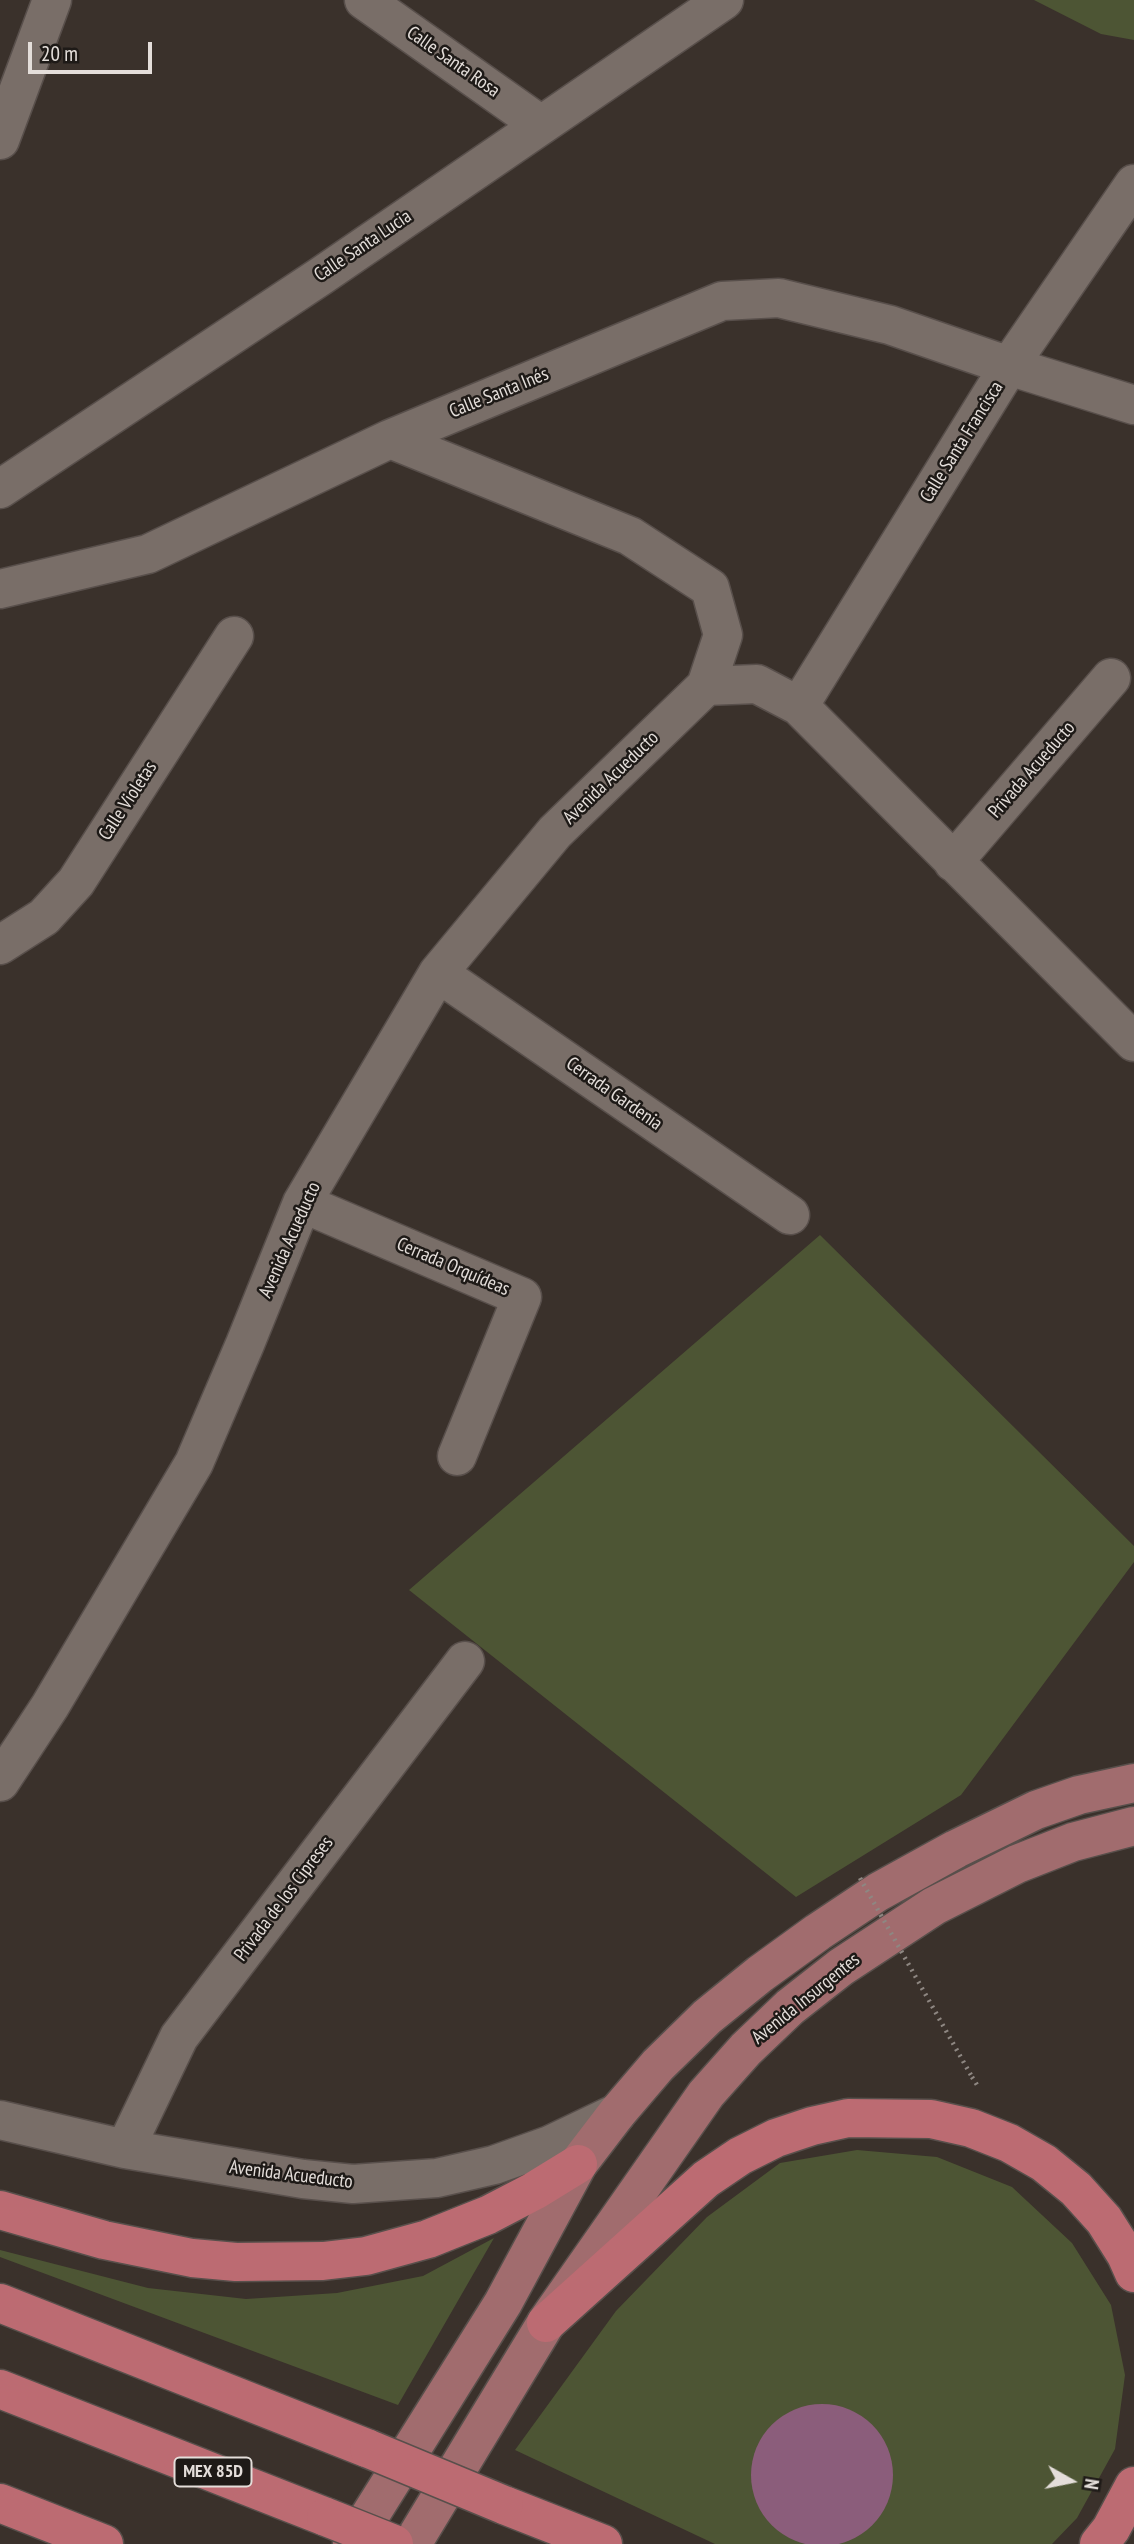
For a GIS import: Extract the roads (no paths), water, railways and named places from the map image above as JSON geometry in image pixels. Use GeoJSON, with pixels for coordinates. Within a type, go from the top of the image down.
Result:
{"type":"FeatureCollection","features":[{"type":"Feature","properties":{"kind":"highway"},"geometry":{"type":"LineString","coordinates":[[546,2323],[706,2179],[740,2156],[776,2138],[848,2118],[931,2119],[971,2128],[1009,2143],[1044,2163],[1076,2189],[1104,2220],[1134,2273]]}},
{"type":"Feature","properties":{"kind":"highway"},"geometry":{"type":"LineString","coordinates":[[0,2210],[104,2240],[192,2258],[247,2263],[323,2262],[366,2256],[428,2239],[488,2215],[578,2164]]}},
{"type":"Feature","properties":{"kind":"highway"},"geometry":{"type":"LineString","coordinates":[[0,2302],[603,2544]]}},
{"type":"Feature","properties":{"kind":"highway","name":"MEX 85D"},"geometry":{"type":"LineString","coordinates":[[0,2389],[339,2531],[394,2544]]}},
{"type":"Feature","properties":{"kind":"highway"},"geometry":{"type":"LineString","coordinates":[[1099,2544],[1111,2529],[1134,2486]]}},
{"type":"Feature","properties":{"kind":"highway"},"geometry":{"type":"LineString","coordinates":[[0,2503],[104,2544]]}},
{"type":"Feature","properties":{"kind":"main road"},"geometry":{"type":"LineString","coordinates":[[339,2531],[503,2303],[578,2164],[658,2065],[707,2017],[760,1974],[878,1892],[956,1849],[1036,1810],[1079,1795],[1134,1783]]}},
{"type":"Feature","properties":{"kind":"main road","name":"Avenida Insurgentes"},"geometry":{"type":"LineString","coordinates":[[412,2544],[546,2323],[706,2094],[747,2049],[790,2007],[841,1966],[933,1906],[1017,1864],[1073,1842],[1134,1826]]}},
{"type":"Feature","properties":{"kind":"street"},"geometry":{"type":"LineString","coordinates":[[0,140],[52,0]]}},
{"type":"Feature","properties":{"kind":"street","name":"Calle Santa Rosa"},"geometry":{"type":"LineString","coordinates":[[364,0],[541,125]]}},
{"type":"Feature","properties":{"kind":"street","name":"Calle Santa Lucia"},"geometry":{"type":"LineString","coordinates":[[0,489],[309,283],[724,0]]}},
{"type":"Feature","properties":{"kind":"street","name":"Calle Santa Francisca"},"geometry":{"type":"LineString","coordinates":[[799,706],[1009,366],[1134,184]]}},
{"type":"Feature","properties":{"kind":"street","name":"Calle Santa Inés"},"geometry":{"type":"LineString","coordinates":[[0,589],[148,554],[390,439],[722,301],[779,298],[890,325],[1134,405]]}},
{"type":"Feature","properties":{"kind":"street","name":"Avenida Acueducto"},"geometry":{"type":"LineString","coordinates":[[0,1782],[50,1706],[194,1463],[302,1203],[438,973],[555,832],[706,686],[723,635],[710,588],[630,536],[390,439]]}},
{"type":"Feature","properties":{"kind":"street","name":"Calle Violetas"},"geometry":{"type":"LineString","coordinates":[[0,945],[44,917],[76,882],[234,636]]}},
{"type":"Feature","properties":{"kind":"street","name":"Privada Acueducto"},"geometry":{"type":"LineString","coordinates":[[953,862],[1111,678]]}},
{"type":"Feature","properties":{"kind":"street"},"geometry":{"type":"LineString","coordinates":[[706,686],[757,684],[799,706],[1134,1042]]}},
{"type":"Feature","properties":{"kind":"street","name":"Cerrada Gardenia"},"geometry":{"type":"LineString","coordinates":[[438,973],[790,1215]]}},
{"type":"Feature","properties":{"kind":"street","name":"Cerrada Orquídeas"},"geometry":{"type":"LineString","coordinates":[[302,1203],[522,1297],[457,1456]]}},
{"type":"Feature","properties":{"kind":"street","name":"Privada de los Cipreses"},"geometry":{"type":"LineString","coordinates":[[125,2149],[179,2037],[465,1661]]}},
{"type":"Feature","properties":{"kind":"street","name":"Avenida Acueducto"},"geometry":{"type":"LineString","coordinates":[[0,2120],[125,2149],[303,2179],[353,2184],[437,2178],[494,2165],[550,2145],[617,2113]]}}]}
